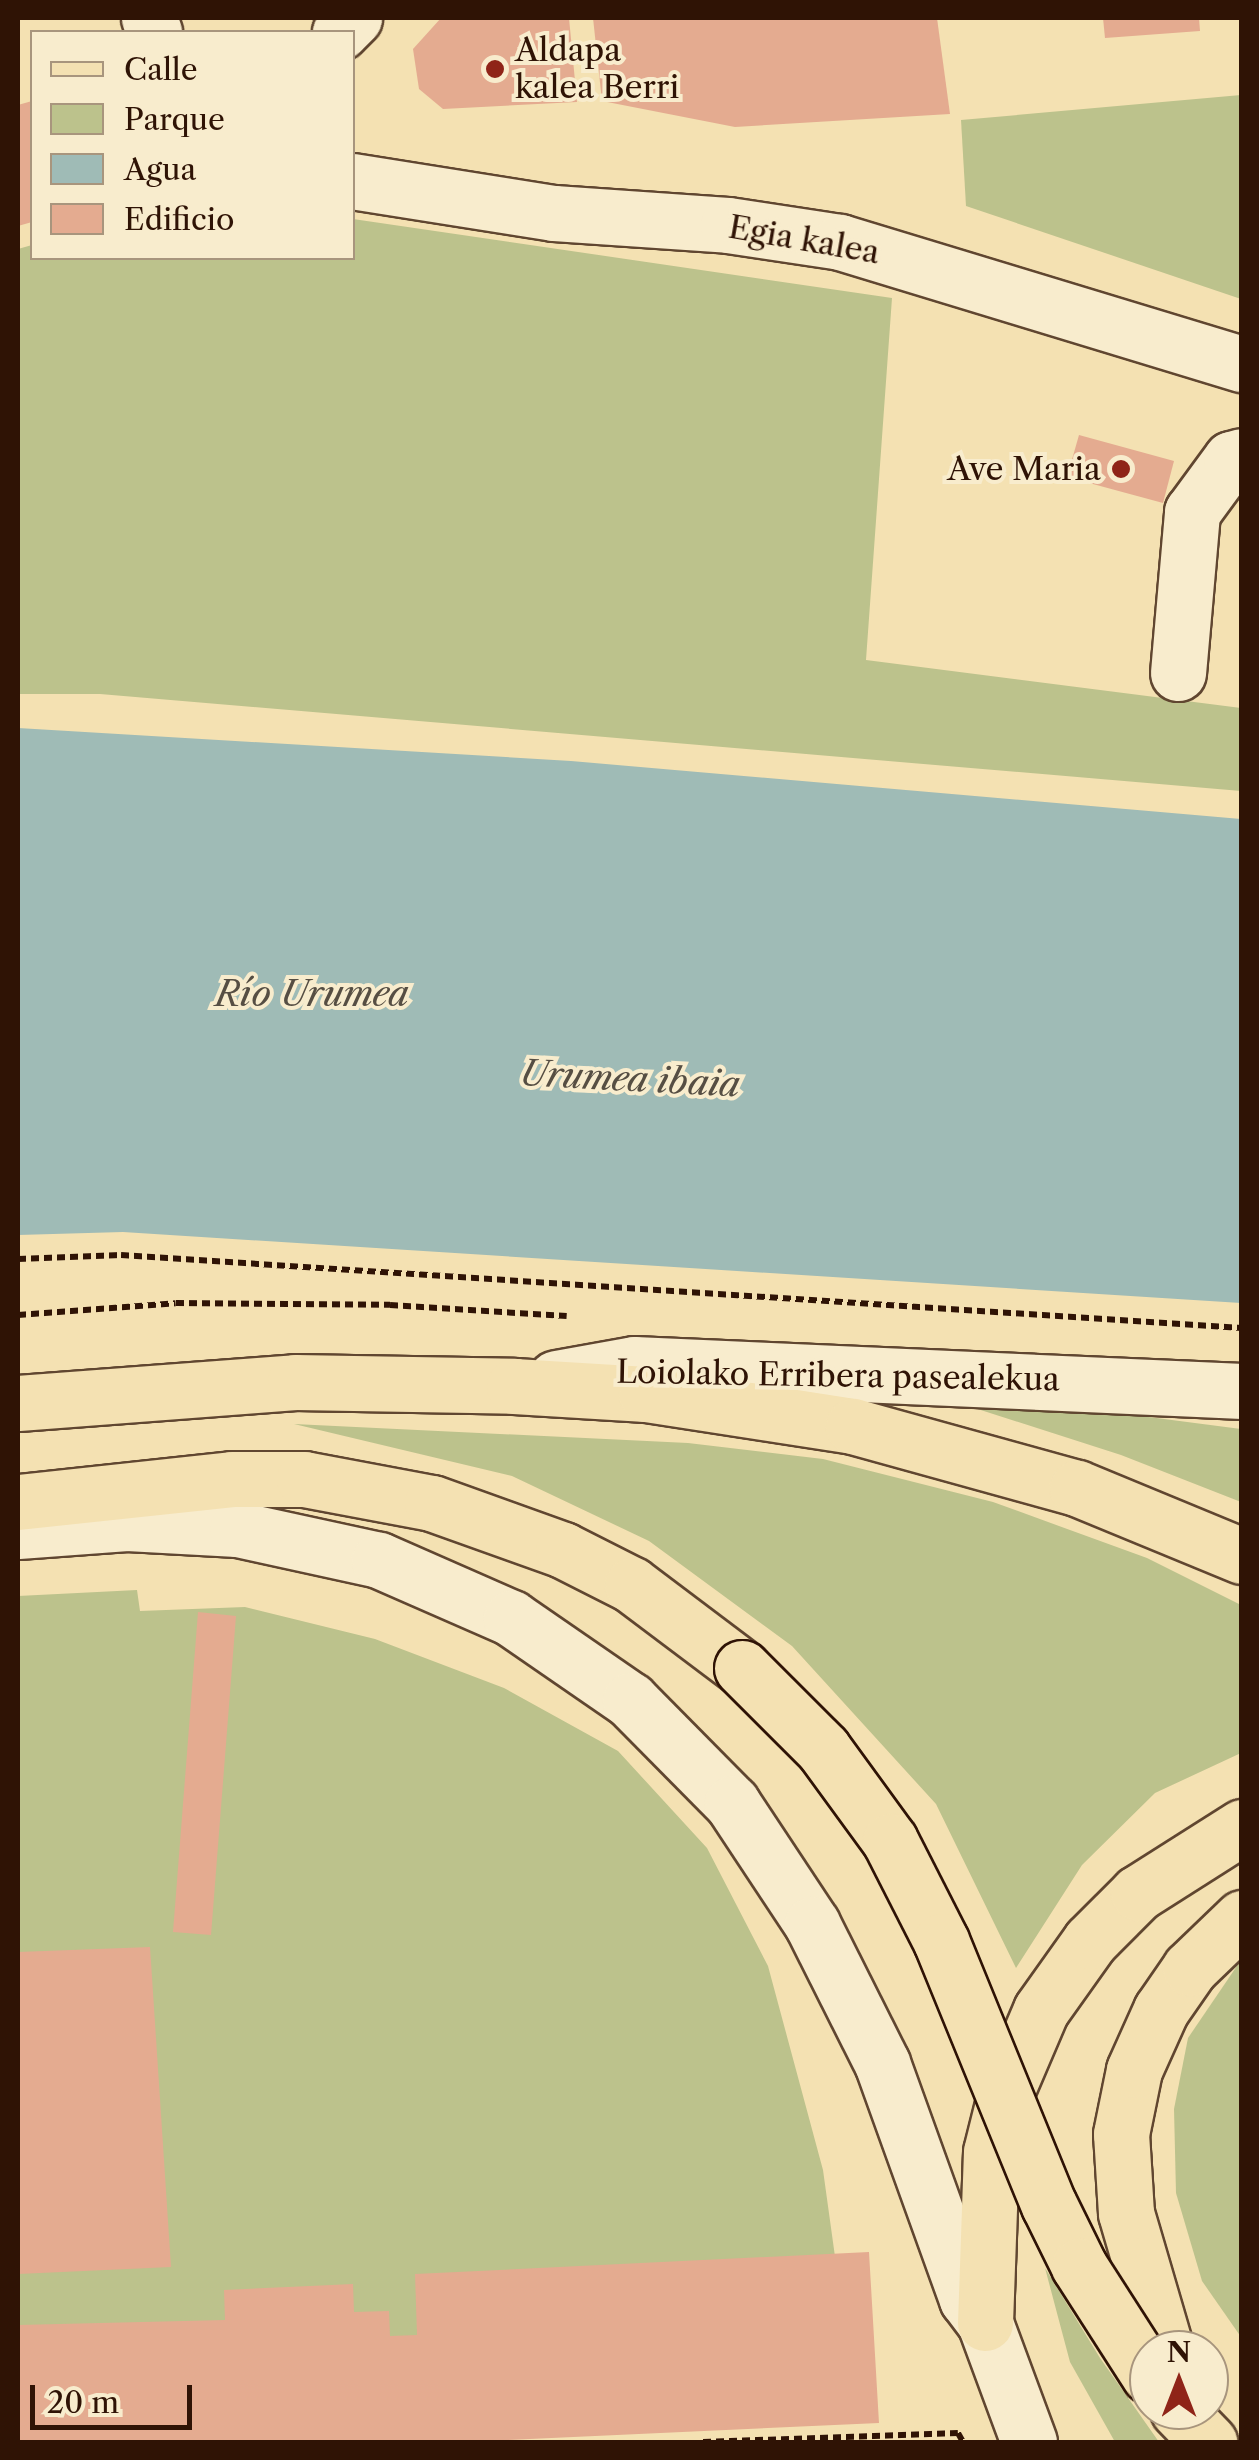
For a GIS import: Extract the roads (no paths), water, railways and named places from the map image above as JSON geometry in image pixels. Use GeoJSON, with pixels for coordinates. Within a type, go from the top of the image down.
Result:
{"type":"FeatureCollection","features":[{"type":"Feature","properties":{"kind":"main road","name":"Loiolako Erribera pasealekua"},"geometry":{"type":"LineString","coordinates":[[18,1402],[294,1382],[514,1386]]}},
{"type":"Feature","properties":{"kind":"main road"},"geometry":{"type":"LineString","coordinates":[[514,1386],[646,1394],[853,1426],[1061,1483],[1242,1556]]}},
{"type":"Feature","properties":{"kind":"main road"},"geometry":{"type":"LineString","coordinates":[[18,1502],[232,1478],[304,1480],[432,1503],[563,1550],[632,1586],[742,1668],[823,1749],[890,1840],[941,1941],[1049,2206],[1096,2296],[1129,2345]]}},
{"type":"Feature","properties":{"kind":"main road"},"geometry":{"type":"LineString","coordinates":[[986,2323],[991,2152],[1006,2092],[1041,2010],[1090,1941],[1138,1893],[1242,1827]]}},
{"type":"Feature","properties":{"kind":"main road"},"geometry":{"type":"LineString","coordinates":[[1160,2330],[1126,2214],[1121,2134],[1134,2070],[1160,2010],[1190,1968],[1242,1918]]}},
{"type":"Feature","properties":{"kind":"street","name":"Egia kalea"},"geometry":{"type":"LineString","coordinates":[[355,181],[554,212],[728,225],[840,242],[1242,364]]}},
{"type":"Feature","properties":{"kind":"street"},"geometry":{"type":"LineString","coordinates":[[1178,672],[1192,512],[1231,459],[1242,456]]}},
{"type":"Feature","properties":{"kind":"street","name":"Loiolako Erribera pasealekua"},"geometry":{"type":"LineString","coordinates":[[514,1386],[634,1364],[1242,1390]]}},
{"type":"Feature","properties":{"kind":"street"},"geometry":{"type":"LineString","coordinates":[[18,1531],[126,1524],[238,1529],[361,1556],[511,1618],[630,1700],[732,1803],[812,1924],[882,2064],[967,2299],[986,2323],[1028,2442]]}},
{"type":"Feature","properties":{"kind":"water","name":"Río Urumea"},"geometry":{"type":"Polygon","coordinates":[[[18,728],[571,761],[1241,819],[1241,1303],[123,1232],[18,1235],[18,728]]]}},
{"type":"Feature","properties":{"kind":"place","name":"Aldapa kalea Berri"},"geometry":{"type":"Point","coordinates":[495,69]}},
{"type":"Feature","properties":{"kind":"place","name":"Ave Maria"},"geometry":{"type":"Point","coordinates":[1121,469]}},
{"type":"Feature","properties":{"kind":"water label","name":"Urumea ibaia"},"geometry":{"type":"Point","coordinates":[630,1079]}}]}
